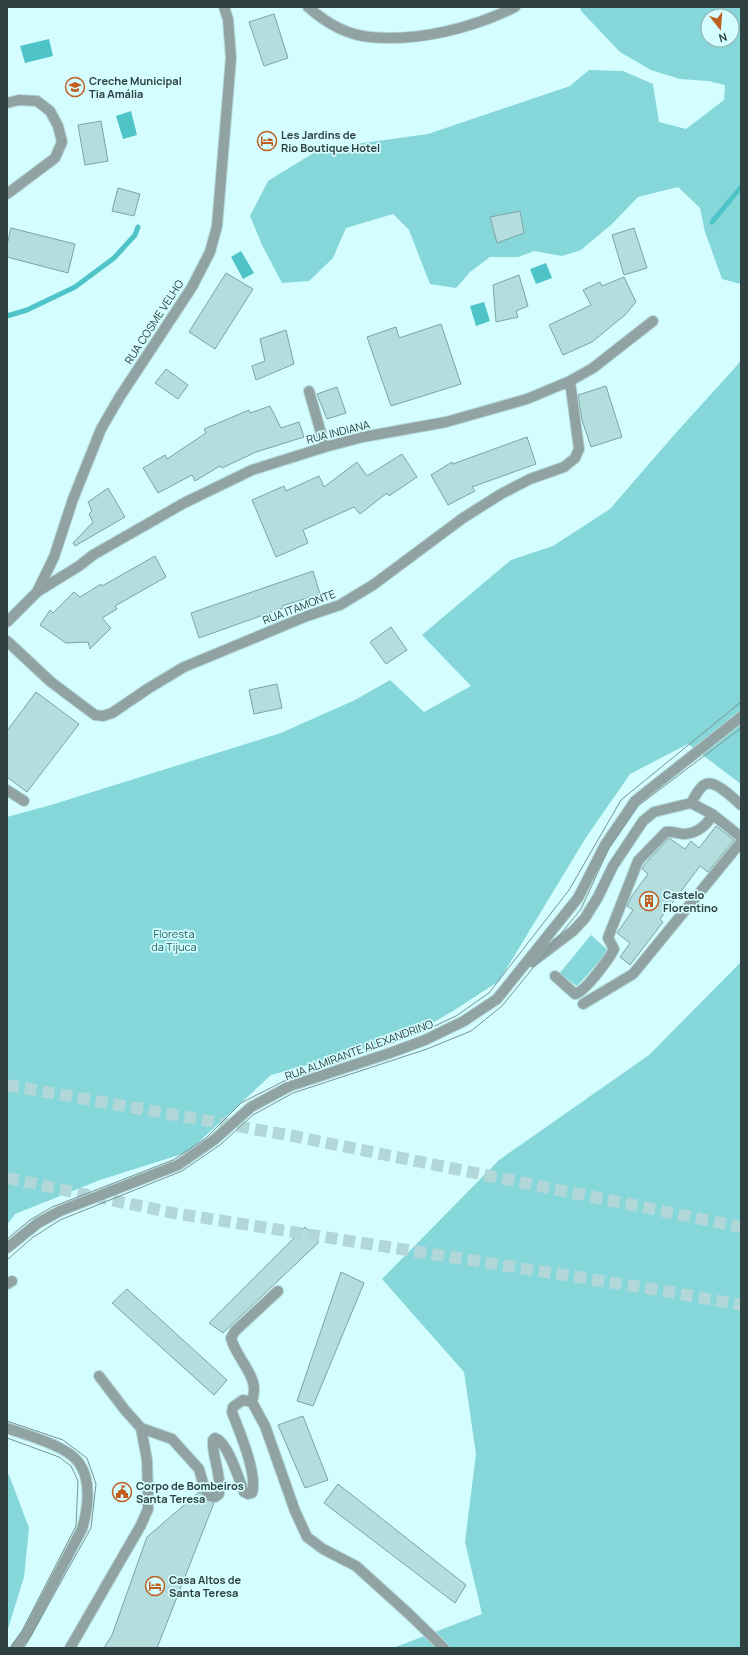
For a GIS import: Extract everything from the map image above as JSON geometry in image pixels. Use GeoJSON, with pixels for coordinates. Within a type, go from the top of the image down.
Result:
{"type":"FeatureCollection","features":[{"type":"Feature","properties":{"kind":"street","name":"RUA COSME VELHO"},"geometry":{"type":"LineString","coordinates":[[7,622],[37,592],[54,557],[73,499],[101,429],[119,398],[192,287],[210,252],[217,226],[231,58],[228,19],[224,7]]}},
{"type":"Feature","properties":{"kind":"street"},"geometry":{"type":"LineString","coordinates":[[308,7],[321,19],[344,31],[369,38],[411,37],[456,29],[501,14],[515,7]]}},
{"type":"Feature","properties":{"kind":"street"},"geometry":{"type":"LineString","coordinates":[[7,103],[19,100],[37,101],[50,111],[58,126],[62,142],[55,158],[7,194]]}},
{"type":"Feature","properties":{"kind":"street","name":"RUA INDIANA"},"geometry":{"type":"LineString","coordinates":[[37,592],[79,566],[93,555],[191,500],[252,470],[325,446],[362,437],[446,422],[527,399],[570,381],[593,368],[653,321]]}},
{"type":"Feature","properties":{"kind":"street","name":"RUA ITAMONTE"},"geometry":{"type":"LineString","coordinates":[[7,641],[51,682],[95,715],[103,716],[112,713],[184,667],[307,616],[340,605],[373,585],[464,518],[501,494],[530,479],[564,467],[575,458],[579,449],[570,381]]}},
{"type":"Feature","properties":{"kind":"street"},"geometry":{"type":"LineString","coordinates":[[309,391],[325,446]]}},
{"type":"Feature","properties":{"kind":"street","name":"RUA ALMIRANTE ALEXANDRINO"},"geometry":{"type":"LineString","coordinates":[[7,1248],[38,1223],[60,1211],[178,1166],[214,1140],[251,1107],[290,1086],[425,1040],[464,1021],[497,999],[578,898],[605,845],[635,801],[741,717]]}},
{"type":"Feature","properties":{"kind":"street"},"geometry":{"type":"LineString","coordinates":[[519,971],[573,931],[585,918],[598,897],[613,866],[643,820],[654,812],[691,803],[703,786],[711,783],[717,785],[741,805]]}},
{"type":"Feature","properties":{"kind":"street"},"geometry":{"type":"LineString","coordinates":[[7,790],[24,802]]}},
{"type":"Feature","properties":{"kind":"street"},"geometry":{"type":"LineString","coordinates":[[691,803],[712,814],[741,838]]}},
{"type":"Feature","properties":{"kind":"street"},"geometry":{"type":"LineString","coordinates":[[555,976],[575,994],[582,991],[609,958],[614,949],[608,938],[609,934],[638,861],[666,832],[671,831],[685,834],[698,830],[707,824],[712,814]]}},
{"type":"Feature","properties":{"kind":"street"},"geometry":{"type":"LineString","coordinates":[[583,1004],[633,974],[741,842]]}},
{"type":"Feature","properties":{"kind":"street"},"geometry":{"type":"LineString","coordinates":[[278,1291],[235,1331],[231,1338],[233,1346],[252,1380],[254,1389],[252,1402],[266,1426],[295,1511],[307,1536],[323,1549],[356,1566],[444,1648]]}},
{"type":"Feature","properties":{"kind":"street"},"geometry":{"type":"LineString","coordinates":[[99,1376],[141,1428],[172,1439],[199,1469],[205,1490],[210,1496],[219,1494],[220,1484],[212,1447],[213,1440],[215,1438],[219,1439],[229,1454],[244,1492],[248,1494],[252,1492],[254,1487],[251,1468],[232,1412],[232,1407],[244,1400],[252,1402]]}},
{"type":"Feature","properties":{"kind":"street"},"geometry":{"type":"LineString","coordinates":[[7,1428],[62,1449],[79,1462],[85,1476],[87,1487],[86,1517],[82,1529],[27,1633],[16,1648]]}},
{"type":"Feature","properties":{"kind":"street"},"geometry":{"type":"LineString","coordinates":[[70,1648],[141,1525],[148,1509],[147,1460],[141,1428]]}},
{"type":"Feature","properties":{"kind":"green space"},"geometry":{"type":"Polygon","coordinates":[[[580,7],[741,7],[741,284],[722,279],[705,232],[700,208],[678,187],[638,197],[612,224],[581,250],[562,256],[534,251],[518,257],[490,257],[470,272],[456,288],[430,284],[409,230],[393,214],[346,228],[333,258],[309,281],[282,283],[262,245],[250,216],[268,181],[320,149],[428,134],[570,86],[589,70],[623,71],[653,84],[659,122],[686,129],[724,100],[725,85],[708,81],[680,79],[651,70],[620,52],[581,11],[580,7]]]}},
{"type":"Feature","properties":{"kind":"green space","name":"Floresta da Tijuca"},"geometry":{"type":"Polygon","coordinates":[[[741,361],[741,784],[688,744],[630,774],[585,839],[499,981],[453,1011],[406,1038],[271,1075],[188,1152],[100,1180],[15,1214],[7,1225],[7,817],[51,805],[281,733],[355,700],[390,680],[424,712],[471,686],[422,635],[511,560],[553,546],[610,509],[741,361]]]}},
{"type":"Feature","properties":{"kind":"green space"},"geometry":{"type":"Polygon","coordinates":[[[591,935],[609,951],[577,986],[559,974],[591,935]]]}},
{"type":"Feature","properties":{"kind":"green space"},"geometry":{"type":"Polygon","coordinates":[[[741,962],[741,1648],[393,1648],[482,1614],[465,1542],[476,1454],[464,1372],[382,1279],[499,1160],[649,1055],[741,962]]]}},
{"type":"Feature","properties":{"kind":"green space"},"geometry":{"type":"Polygon","coordinates":[[[7,1474],[9,1475],[29,1528],[24,1577],[7,1632],[7,1474]]]}},
{"type":"Feature","properties":{"kind":"shaded area"},"geometry":{"type":"Polygon","coordinates":[[[49,39],[53,56],[25,63],[20,46],[49,39]]]}},
{"type":"Feature","properties":{"kind":"shaded area"},"geometry":{"type":"Polygon","coordinates":[[[131,111],[137,135],[123,139],[116,116],[131,111]]]}},
{"type":"Feature","properties":{"kind":"shaded area"},"geometry":{"type":"Polygon","coordinates":[[[241,251],[254,273],[243,279],[231,257],[241,251]]]}},
{"type":"Feature","properties":{"kind":"shaded area"},"geometry":{"type":"Polygon","coordinates":[[[546,263],[552,278],[536,284],[530,269],[546,263]]]}},
{"type":"Feature","properties":{"kind":"shaded area"},"geometry":{"type":"Polygon","coordinates":[[[484,302],[490,321],[476,326],[470,306],[484,302]]]}},
{"type":"Feature","properties":{"kind":"building"},"geometry":{"type":"Polygon","coordinates":[[[274,14],[288,58],[264,66],[249,22],[274,14]]]}},
{"type":"Feature","properties":{"kind":"building"},"geometry":{"type":"Polygon","coordinates":[[[101,121],[108,161],[85,165],[78,125],[101,121]]]}},
{"type":"Feature","properties":{"kind":"building"},"geometry":{"type":"Polygon","coordinates":[[[118,188],[140,194],[134,216],[112,211],[118,188]]]}},
{"type":"Feature","properties":{"kind":"building"},"geometry":{"type":"Polygon","coordinates":[[[520,211],[524,233],[497,243],[490,217],[520,211]]]}},
{"type":"Feature","properties":{"kind":"building"},"geometry":{"type":"Polygon","coordinates":[[[11,228],[75,244],[68,273],[7,257],[7,245],[11,228]]]}},
{"type":"Feature","properties":{"kind":"building"},"geometry":{"type":"Polygon","coordinates":[[[634,228],[647,268],[624,275],[612,235],[634,228]]]}},
{"type":"Feature","properties":{"kind":"building"},"geometry":{"type":"Polygon","coordinates":[[[226,273],[253,289],[215,349],[189,332],[226,273]]]}},
{"type":"Feature","properties":{"kind":"building"},"geometry":{"type":"Polygon","coordinates":[[[519,275],[528,306],[516,311],[518,317],[496,322],[493,285],[519,275]]]}},
{"type":"Feature","properties":{"kind":"building"},"geometry":{"type":"Polygon","coordinates":[[[624,277],[636,302],[625,315],[592,342],[563,355],[549,325],[591,305],[583,290],[600,282],[602,286],[624,277]]]}},
{"type":"Feature","properties":{"kind":"building"},"geometry":{"type":"Polygon","coordinates":[[[441,324],[461,384],[391,406],[367,337],[396,327],[399,338],[441,324]]]}},
{"type":"Feature","properties":{"kind":"building"},"geometry":{"type":"Polygon","coordinates":[[[286,330],[294,364],[256,380],[252,366],[265,361],[260,339],[286,330]]]}},
{"type":"Feature","properties":{"kind":"building"},"geometry":{"type":"Polygon","coordinates":[[[166,369],[188,385],[178,399],[155,383],[166,369]]]}},
{"type":"Feature","properties":{"kind":"building"},"geometry":{"type":"Polygon","coordinates":[[[606,386],[622,437],[591,447],[582,420],[578,395],[606,386]]]}},
{"type":"Feature","properties":{"kind":"building"},"geometry":{"type":"Polygon","coordinates":[[[337,387],[346,413],[327,419],[317,394],[337,387]]]}},
{"type":"Feature","properties":{"kind":"building"},"geometry":{"type":"Polygon","coordinates":[[[270,406],[281,428],[299,422],[304,437],[256,452],[222,468],[220,466],[195,481],[192,475],[158,493],[143,468],[165,455],[167,459],[206,433],[204,429],[249,410],[250,413],[270,406]]]}},
{"type":"Feature","properties":{"kind":"building"},"geometry":{"type":"Polygon","coordinates":[[[527,437],[536,464],[472,487],[475,491],[448,505],[431,475],[452,462],[453,464],[527,437]]]}},
{"type":"Feature","properties":{"kind":"building"},"geometry":{"type":"Polygon","coordinates":[[[402,454],[417,477],[389,496],[387,493],[360,514],[354,507],[303,530],[308,543],[276,557],[252,500],[284,486],[286,491],[319,476],[324,487],[357,462],[367,476],[402,454]]]}},
{"type":"Feature","properties":{"kind":"building"},"geometry":{"type":"Polygon","coordinates":[[[108,488],[125,517],[75,546],[73,543],[93,522],[89,514],[92,511],[88,502],[108,488]]]}},
{"type":"Feature","properties":{"kind":"building"},"geometry":{"type":"Polygon","coordinates":[[[155,556],[166,577],[115,606],[117,609],[102,618],[111,628],[90,649],[88,642],[66,643],[40,625],[50,610],[53,613],[74,592],[80,597],[101,584],[102,586],[155,556]]]}},
{"type":"Feature","properties":{"kind":"building"},"geometry":{"type":"Polygon","coordinates":[[[313,571],[320,594],[282,606],[283,608],[199,638],[191,613],[313,571]]]}},
{"type":"Feature","properties":{"kind":"building"},"geometry":{"type":"Polygon","coordinates":[[[391,627],[407,650],[386,664],[370,642],[391,627]]]}},
{"type":"Feature","properties":{"kind":"building"},"geometry":{"type":"Polygon","coordinates":[[[277,684],[282,708],[254,714],[249,690],[277,684]]]}},
{"type":"Feature","properties":{"kind":"building"},"geometry":{"type":"Polygon","coordinates":[[[36,692],[79,724],[27,792],[7,777],[7,731],[36,692]]]}},
{"type":"Feature","properties":{"kind":"building","name":"Castelo Florentino"},"geometry":{"type":"Polygon","coordinates":[[[716,826],[734,840],[708,872],[700,866],[660,919],[663,922],[630,965],[620,957],[630,943],[617,933],[633,910],[627,906],[631,897],[648,874],[642,869],[644,865],[669,838],[685,849],[691,841],[699,848],[716,826]]]}},
{"type":"Feature","properties":{"kind":"building"},"geometry":{"type":"Polygon","coordinates":[[[305,1227],[319,1242],[223,1333],[209,1323],[305,1227]]]}},
{"type":"Feature","properties":{"kind":"building"},"geometry":{"type":"Polygon","coordinates":[[[341,1272],[364,1283],[313,1406],[297,1401],[341,1272]]]}},
{"type":"Feature","properties":{"kind":"building"},"geometry":{"type":"Polygon","coordinates":[[[127,1289],[227,1380],[214,1395],[112,1303],[127,1289]]]}},
{"type":"Feature","properties":{"kind":"building"},"geometry":{"type":"Polygon","coordinates":[[[303,1416],[328,1480],[305,1488],[278,1425],[303,1416]]]}},
{"type":"Feature","properties":{"kind":"building"},"geometry":{"type":"Polygon","coordinates":[[[338,1484],[466,1585],[455,1603],[324,1503],[338,1484]]]}},
{"type":"Feature","properties":{"kind":"building","name":"Casa Altos de Santa Teresa"},"geometry":{"type":"Polygon","coordinates":[[[199,1492],[205,1500],[214,1503],[157,1648],[104,1648],[112,1635],[147,1537],[199,1492]]]}},
{"type":"Feature","properties":{"kind":"waterway"},"geometry":{"type":"LineString","coordinates":[[712,222],[741,187]]}},
{"type":"Feature","properties":{"kind":"waterway"},"geometry":{"type":"LineString","coordinates":[[7,316],[27,310],[75,287],[114,258],[135,235],[138,227]]}},
{"type":"Feature","properties":{"kind":"tunnel"},"geometry":{"type":"LineString","coordinates":[[7,1085],[293,1136],[741,1227]]}},
{"type":"Feature","properties":{"kind":"tunnel"},"geometry":{"type":"LineString","coordinates":[[7,1178],[173,1213],[653,1289],[741,1305]]}},
{"type":"Feature","properties":{"kind":"tram line"},"geometry":{"type":"LineString","coordinates":[[7,1239],[30,1220],[52,1207],[173,1160],[206,1138],[241,1103],[284,1081],[422,1032],[456,1016],[489,993],[569,890],[621,800],[741,702]]}},
{"type":"Feature","properties":{"kind":"tram line"},"geometry":{"type":"LineString","coordinates":[[7,1260],[32,1238],[60,1220],[182,1171],[220,1145],[253,1115],[293,1093],[427,1049],[471,1031],[502,1006],[581,909],[609,848],[638,806],[741,728]]}},
{"type":"Feature","properties":{"kind":"tram line"},"geometry":{"type":"LineString","coordinates":[[7,1421],[63,1440],[87,1458],[96,1484],[91,1528],[24,1648]]}},
{"type":"Feature","properties":{"kind":"tram line"},"geometry":{"type":"LineString","coordinates":[[7,1438],[59,1457],[71,1466],[78,1481],[76,1526],[22,1631],[10,1648]]}},
{"type":"Feature","properties":{"kind":"place","name":"Creche Municipal Tia Amália"},"geometry":{"type":"Point","coordinates":[75,87]}},
{"type":"Feature","properties":{"kind":"place","name":"Les Jardins de Rio Boutique Hotel"},"geometry":{"type":"Point","coordinates":[267,141]}},
{"type":"Feature","properties":{"kind":"place","name":"Castelo Florentino"},"geometry":{"type":"Point","coordinates":[649,901]}},
{"type":"Feature","properties":{"kind":"place","name":"Corpo de Bombeiros Santa Teresa"},"geometry":{"type":"Point","coordinates":[122,1492]}},
{"type":"Feature","properties":{"kind":"place","name":"Casa Altos de Santa Teresa"},"geometry":{"type":"Point","coordinates":[155,1586]}}]}
